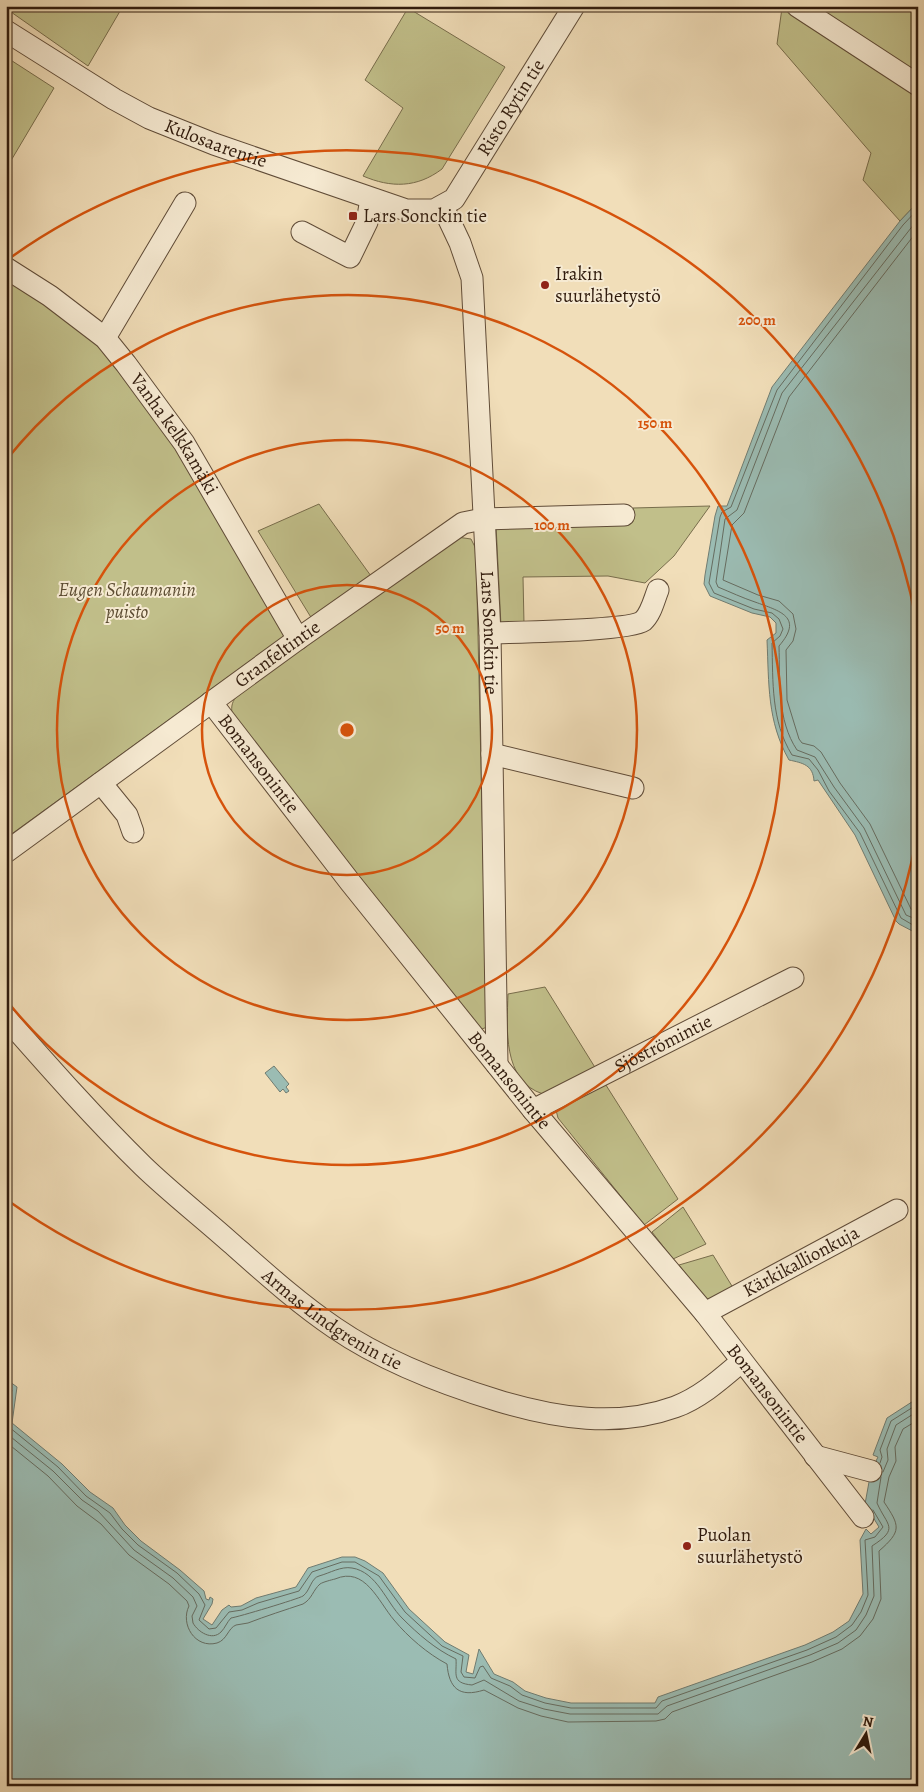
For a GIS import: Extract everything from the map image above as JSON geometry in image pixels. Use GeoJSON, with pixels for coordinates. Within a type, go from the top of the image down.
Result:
{"type":"FeatureCollection","features":[{"type":"Feature","properties":{"kind":"street","name":"Risto Rytin tie"},"geometry":{"type":"LineString","coordinates":[[443,207],[454,199],[461,190],[574,6]]}},
{"type":"Feature","properties":{"kind":"street"},"geometry":{"type":"LineString","coordinates":[[796,6],[918,85]]}},
{"type":"Feature","properties":{"kind":"street","name":"Kulosaarentie"},"geometry":{"type":"LineString","coordinates":[[6,31],[98,90],[149,118],[214,144],[406,210],[423,212],[443,207]]}},
{"type":"Feature","properties":{"kind":"street"},"geometry":{"type":"LineString","coordinates":[[302,232],[350,257],[367,222],[371,199]]}},
{"type":"Feature","properties":{"kind":"street"},"geometry":{"type":"LineString","coordinates":[[105,338],[185,203]]}},
{"type":"Feature","properties":{"kind":"street","name":"Lars Sonckin tie"},"geometry":{"type":"LineString","coordinates":[[443,207],[471,271],[490,633],[497,1065]]}},
{"type":"Feature","properties":{"kind":"street","name":"Vanha kelkkamäki"},"geometry":{"type":"LineString","coordinates":[[6,268],[50,296],[105,338],[184,443],[298,639]]}},
{"type":"Feature","properties":{"kind":"street","name":"Granfeltintie"},"geometry":{"type":"LineString","coordinates":[[6,852],[298,639],[463,523],[483,519],[624,515]]}},
{"type":"Feature","properties":{"kind":"street"},"geometry":{"type":"LineString","coordinates":[[490,633],[612,628],[641,622],[648,615],[658,590]]}},
{"type":"Feature","properties":{"kind":"street","name":"Bomansonintie"},"geometry":{"type":"LineString","coordinates":[[211,702],[338,867],[533,1110],[705,1313],[741,1362],[863,1517]]}},
{"type":"Feature","properties":{"kind":"street"},"geometry":{"type":"LineString","coordinates":[[492,754],[633,788]]}},
{"type":"Feature","properties":{"kind":"street"},"geometry":{"type":"LineString","coordinates":[[101,783],[127,815],[133,832]]}},
{"type":"Feature","properties":{"kind":"street","name":"Sjöströmintie"},"geometry":{"type":"LineString","coordinates":[[533,1110],[793,978]]}},
{"type":"Feature","properties":{"kind":"street","name":"Armas Lindgrenin tie"},"geometry":{"type":"LineString","coordinates":[[6,1018],[58,1077],[144,1167],[302,1304],[336,1330],[393,1360],[460,1389],[558,1416],[584,1419],[626,1418],[676,1407],[708,1390],[741,1362]]}},
{"type":"Feature","properties":{"kind":"street","name":"Kärkikallionkuja"},"geometry":{"type":"LineString","coordinates":[[705,1313],[896,1210]]}},
{"type":"Feature","properties":{"kind":"street"},"geometry":{"type":"LineString","coordinates":[[814,1456],[871,1471]]}},
{"type":"Feature","properties":{"kind":"green space"},"geometry":{"type":"Polygon","coordinates":[[[15,6],[123,6],[88,66],[11,12],[15,6]]]}},
{"type":"Feature","properties":{"kind":"green space"},"geometry":{"type":"Polygon","coordinates":[[[784,6],[918,6],[918,202],[900,221],[863,180],[871,153],[777,44],[782,8],[784,6]]]}},
{"type":"Feature","properties":{"kind":"green space"},"geometry":{"type":"Polygon","coordinates":[[[408,8],[505,67],[442,169],[423,180],[413,183],[384,183],[363,176],[403,108],[365,80],[408,8]]]}},
{"type":"Feature","properties":{"kind":"green space"},"geometry":{"type":"Polygon","coordinates":[[[6,57],[54,88],[6,169],[6,57]]]}},
{"type":"Feature","properties":{"kind":"green space","name":"Eugen Schaumanin puisto"},"geometry":{"type":"Polygon","coordinates":[[[6,275],[91,337],[163,423],[284,634],[283,637],[6,838],[6,275]]]}},
{"type":"Feature","properties":{"kind":"green space"},"geometry":{"type":"Polygon","coordinates":[[[319,504],[371,576],[312,619],[258,531],[319,504]]]}},
{"type":"Feature","properties":{"kind":"green space"},"geometry":{"type":"Polygon","coordinates":[[[710,506],[674,556],[645,583],[608,576],[523,577],[524,624],[501,626],[496,525],[633,522],[633,508],[710,506]]]}},
{"type":"Feature","properties":{"kind":"green space"},"geometry":{"type":"Polygon","coordinates":[[[457,537],[471,539],[476,549],[487,1027],[482,1029],[475,1024],[232,714],[233,702],[238,695],[457,537]]]}},
{"type":"Feature","properties":{"kind":"green space"},"geometry":{"type":"Polygon","coordinates":[[[545,987],[596,1069],[543,1094],[530,1087],[520,1078],[514,1066],[510,1052],[507,1022],[508,994],[545,987]]]}},
{"type":"Feature","properties":{"kind":"green space"},"geometry":{"type":"Polygon","coordinates":[[[604,1082],[678,1199],[644,1225],[558,1118],[556,1110],[604,1082]]]}},
{"type":"Feature","properties":{"kind":"green space"},"geometry":{"type":"Polygon","coordinates":[[[683,1207],[706,1244],[673,1259],[652,1232],[683,1207]]]}},
{"type":"Feature","properties":{"kind":"green space"},"geometry":{"type":"Polygon","coordinates":[[[713,1255],[735,1291],[723,1298],[706,1300],[679,1265],[713,1255]]]}},
{"type":"Feature","properties":{"kind":"water"},"geometry":{"type":"Polygon","coordinates":[[[918,202],[918,934],[896,921],[855,835],[818,780],[814,781],[812,771],[803,764],[789,760],[782,745],[773,716],[768,672],[767,640],[776,633],[776,623],[770,617],[752,613],[710,596],[704,584],[718,506],[727,506],[772,387],[900,221],[918,202]]]}},
{"type":"Feature","properties":{"kind":"water"},"geometry":{"type":"Polygon","coordinates":[[[274,1066],[289,1084],[286,1087],[289,1091],[286,1093],[283,1089],[280,1092],[265,1073],[274,1066]]]}},
{"type":"Feature","properties":{"kind":"water"},"geometry":{"type":"Polygon","coordinates":[[[6,1379],[17,1387],[12,1423],[62,1464],[90,1492],[113,1508],[125,1525],[141,1541],[180,1570],[204,1591],[206,1599],[209,1600],[210,1597],[213,1599],[203,1619],[212,1625],[222,1610],[229,1605],[231,1607],[241,1606],[256,1598],[296,1587],[308,1568],[342,1557],[355,1557],[383,1573],[409,1609],[445,1642],[469,1655],[466,1672],[473,1674],[479,1649],[494,1674],[513,1682],[525,1691],[571,1703],[655,1703],[658,1697],[805,1645],[833,1632],[849,1621],[863,1594],[860,1540],[866,1529],[871,1534],[879,1527],[865,1504],[871,1471],[878,1457],[873,1455],[887,1418],[918,1398],[918,1786],[6,1786],[6,1379]]]}},
{"type":"Feature","properties":{"kind":"place","name":"Lars Sonckin tie"},"geometry":{"type":"Point","coordinates":[353,216]}},
{"type":"Feature","properties":{"kind":"place","name":"Irakin suurlähetystö"},"geometry":{"type":"Point","coordinates":[545,285]}},
{"type":"Feature","properties":{"kind":"place","name":"Puolan suurlähetystö"},"geometry":{"type":"Point","coordinates":[687,1546]}}]}
